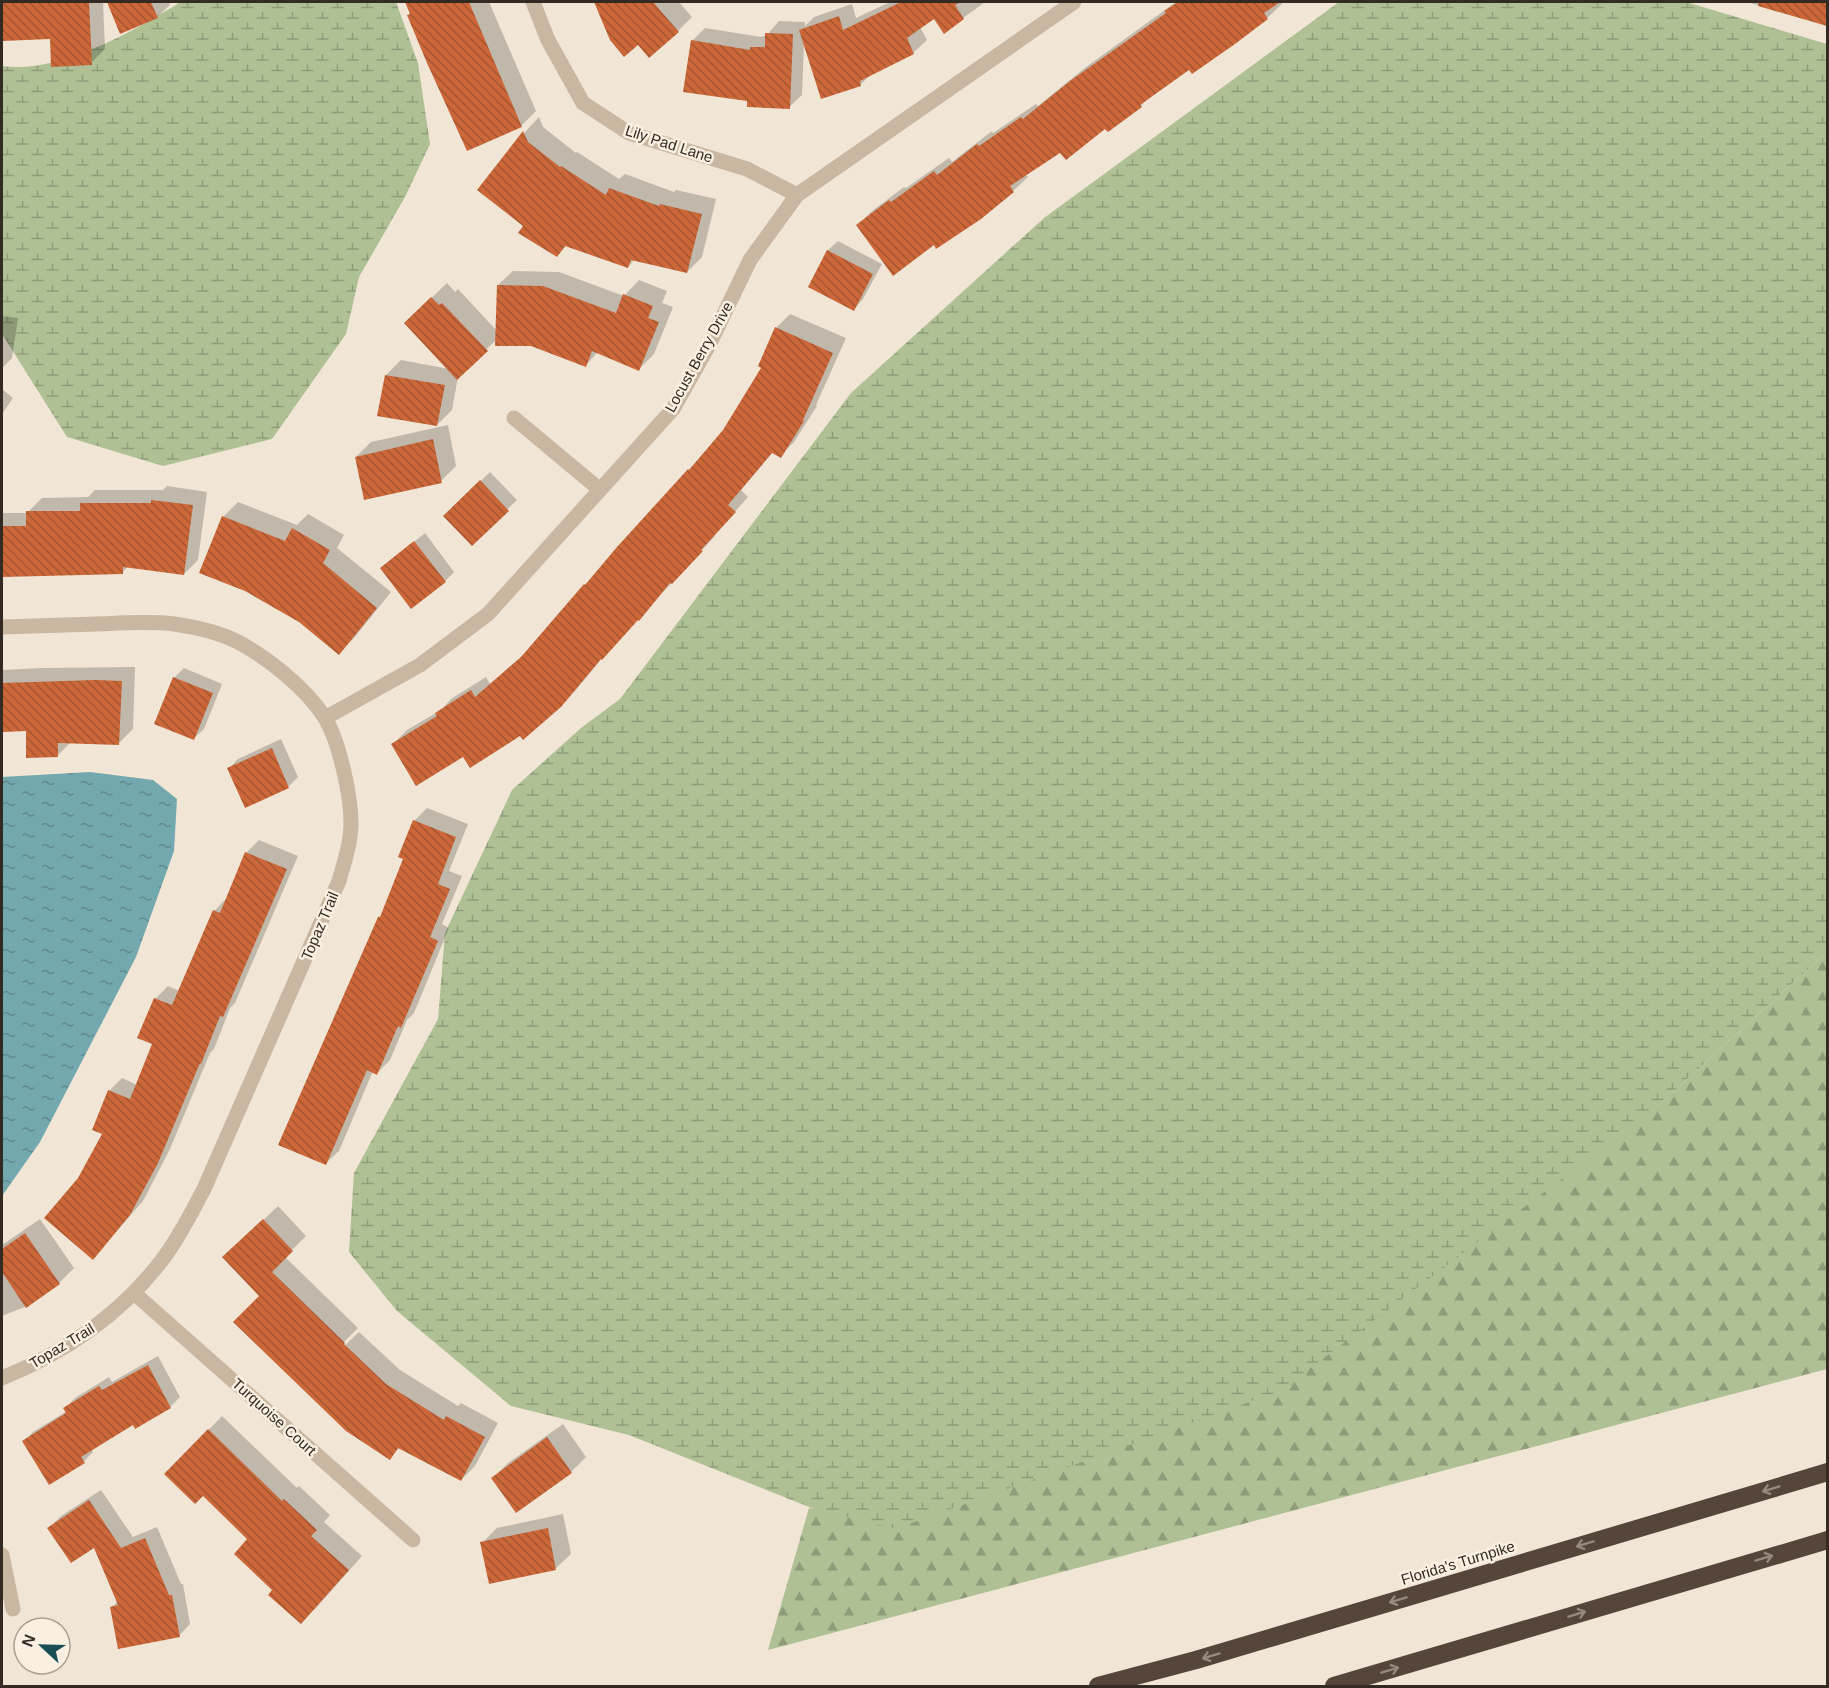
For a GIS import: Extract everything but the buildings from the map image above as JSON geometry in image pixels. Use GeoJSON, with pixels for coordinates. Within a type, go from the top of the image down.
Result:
{"type":"FeatureCollection","features":[{"type":"Feature","properties":{"kind":"highway","name":"Florida's Turnpike"},"geometry":{"type":"LineString","coordinates":[[1098,1686],[1196,1660],[1827,1472]]}},
{"type":"Feature","properties":{"kind":"highway"},"geometry":{"type":"LineString","coordinates":[[1334,1686],[1827,1540]]}},
{"type":"Feature","properties":{"kind":"street","name":"Lily Pad Lane"},"geometry":{"type":"LineString","coordinates":[[533,2],[548,40],[583,103],[628,134],[747,169],[797,195]]}},
{"type":"Feature","properties":{"kind":"street","name":"Locust Berry Drive"},"geometry":{"type":"LineString","coordinates":[[326,718],[420,665],[488,614],[673,409],[709,345],[750,260],[797,195],[1074,2]]}},
{"type":"Feature","properties":{"kind":"street"},"geometry":{"type":"LineString","coordinates":[[514,418],[599,489]]}},
{"type":"Feature","properties":{"kind":"street","name":"Topaz Trail"},"geometry":{"type":"LineString","coordinates":[[2,627],[149,622],[200,629],[235,640],[250,649],[308,696],[326,718],[339,755],[351,824],[339,881],[204,1189],[184,1226],[163,1259],[134,1293],[99,1323],[61,1350],[2,1378]]}},
{"type":"Feature","properties":{"kind":"street","name":"Turquoise Court"},"geometry":{"type":"LineString","coordinates":[[134,1293],[413,1540]]}},
{"type":"Feature","properties":{"kind":"street"},"geometry":{"type":"LineString","coordinates":[[2,1555],[13,1609]]}},
{"type":"Feature","properties":{"kind":"green space"},"geometry":{"type":"Polygon","coordinates":[[[180,2],[396,2],[418,63],[430,144],[405,197],[359,277],[346,334],[272,439],[163,466],[67,437],[2,334],[2,66],[39,65],[78,55],[133,30],[180,2]]]}},
{"type":"Feature","properties":{"kind":"green space"},"geometry":{"type":"Polygon","coordinates":[[[1339,2],[1686,2],[1827,44],[1827,952],[1652,1111],[1280,1391],[895,1529],[814,1509],[629,1435],[511,1406],[397,1311],[349,1252],[354,1173],[438,1019],[445,933],[512,790],[581,728],[620,699],[851,393],[1044,218],[1339,2]]]}},
{"type":"Feature","properties":{"kind":"green space"},"geometry":{"type":"Polygon","coordinates":[[[1827,952],[1827,1369],[768,1650],[809,1508],[814,1509],[1652,1111],[1827,952]]]}},
{"type":"Feature","properties":{"kind":"water"},"geometry":{"type":"Polygon","coordinates":[[[90,772],[153,780],[177,799],[174,851],[136,957],[40,1142],[2,1196],[2,777],[90,772]]]}}]}
